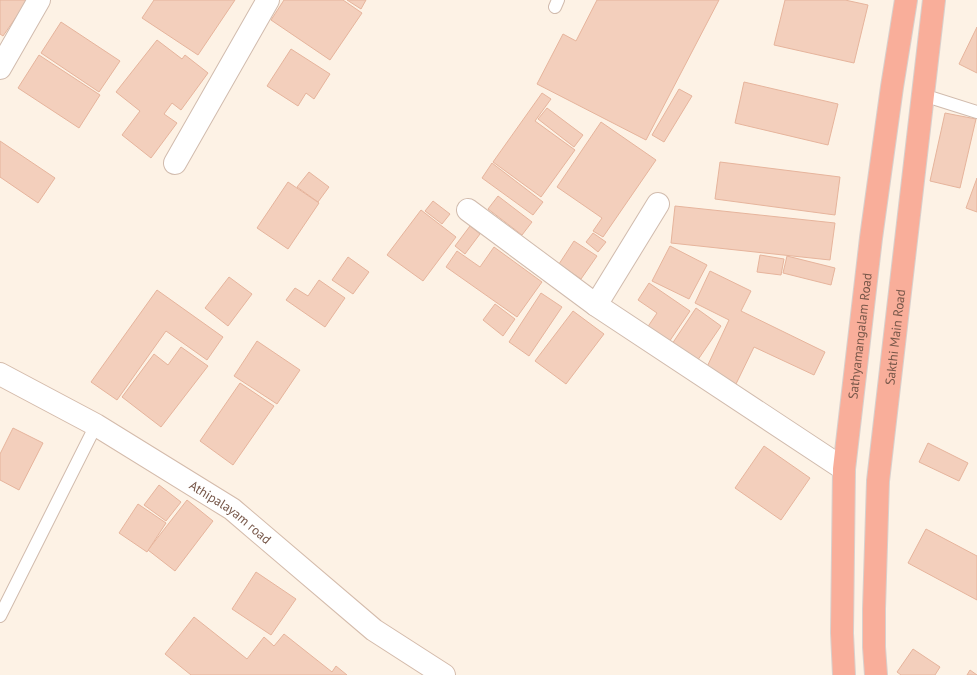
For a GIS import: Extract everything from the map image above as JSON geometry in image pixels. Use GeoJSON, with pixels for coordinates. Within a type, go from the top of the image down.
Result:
{"type":"FeatureCollection","features":[{"type":"Feature","properties":{"kind":"highway","name":"Sathyamangalam Road"},"geometry":{"type":"LineString","coordinates":[[844,675],[842,626],[844,469],[871,238],[906,0]]}},
{"type":"Feature","properties":{"kind":"highway","name":"Sakthi Main Road"},"geometry":{"type":"LineString","coordinates":[[876,675],[874,624],[878,481],[934,0]]}},
{"type":"Feature","properties":{"kind":"street"},"geometry":{"type":"LineString","coordinates":[[0,68],[39,0]]}},
{"type":"Feature","properties":{"kind":"street"},"geometry":{"type":"LineString","coordinates":[[175,164],[268,0]]}},
{"type":"Feature","properties":{"kind":"street"},"geometry":{"type":"LineString","coordinates":[[596,305],[658,204]]}},
{"type":"Feature","properties":{"kind":"street"},"geometry":{"type":"LineString","coordinates":[[468,210],[596,305],[844,469]]}},
{"type":"Feature","properties":{"kind":"street","name":"Athipalayam road"},"geometry":{"type":"LineString","coordinates":[[0,374],[96,425],[232,509],[374,630],[444,675]]}},
{"type":"Feature","properties":{"kind":"lane"},"geometry":{"type":"LineString","coordinates":[[924,95],[977,112]]}},
{"type":"Feature","properties":{"kind":"lane"},"geometry":{"type":"LineString","coordinates":[[0,616],[96,425]]}},
{"type":"Feature","properties":{"kind":"building"},"geometry":{"type":"Polygon","coordinates":[[[0,0],[28,0],[3,36],[0,34],[0,0]]]}},
{"type":"Feature","properties":{"kind":"building"},"geometry":{"type":"Polygon","coordinates":[[[154,0],[235,0],[198,55],[142,18],[154,0]]]}},
{"type":"Feature","properties":{"kind":"building"},"geometry":{"type":"Polygon","coordinates":[[[284,0],[343,0],[362,13],[330,60],[271,20],[284,0]]]}},
{"type":"Feature","properties":{"kind":"building"},"geometry":{"type":"Polygon","coordinates":[[[347,0],[366,0],[361,9],[347,0]]]}},
{"type":"Feature","properties":{"kind":"building"},"geometry":{"type":"Polygon","coordinates":[[[597,0],[719,0],[646,140],[537,84],[563,34],[576,41],[597,0]]]}},
{"type":"Feature","properties":{"kind":"building"},"geometry":{"type":"Polygon","coordinates":[[[785,0],[845,0],[868,5],[854,63],[774,45],[785,0]]]}},
{"type":"Feature","properties":{"kind":"building"},"geometry":{"type":"Polygon","coordinates":[[[61,22],[120,61],[99,92],[41,53],[61,22]]]}},
{"type":"Feature","properties":{"kind":"building"},"geometry":{"type":"Polygon","coordinates":[[[977,27],[977,73],[959,64],[977,27]]]}},
{"type":"Feature","properties":{"kind":"building"},"geometry":{"type":"Polygon","coordinates":[[[157,40],[182,59],[185,55],[208,73],[181,110],[172,103],[164,114],[177,123],[151,158],[122,135],[140,111],[116,92],[157,40]]]}},
{"type":"Feature","properties":{"kind":"building"},"geometry":{"type":"Polygon","coordinates":[[[291,49],[330,74],[314,99],[306,93],[298,106],[267,86],[291,49]]]}},
{"type":"Feature","properties":{"kind":"building"},"geometry":{"type":"Polygon","coordinates":[[[39,55],[100,95],[79,128],[18,88],[39,55]]]}},
{"type":"Feature","properties":{"kind":"building"},"geometry":{"type":"Polygon","coordinates":[[[744,82],[838,104],[828,145],[735,123],[744,82]]]}},
{"type":"Feature","properties":{"kind":"building"},"geometry":{"type":"Polygon","coordinates":[[[679,89],[692,96],[664,142],[652,135],[679,89]]]}},
{"type":"Feature","properties":{"kind":"building"},"geometry":{"type":"Polygon","coordinates":[[[542,93],[551,99],[535,121],[575,150],[541,197],[493,162],[542,93]]]}},
{"type":"Feature","properties":{"kind":"building"},"geometry":{"type":"Polygon","coordinates":[[[547,108],[583,135],[574,147],[538,119],[547,108]]]}},
{"type":"Feature","properties":{"kind":"building"},"geometry":{"type":"Polygon","coordinates":[[[945,113],[976,119],[960,188],[930,181],[945,113]]]}},
{"type":"Feature","properties":{"kind":"building"},"geometry":{"type":"Polygon","coordinates":[[[601,122],[656,160],[603,237],[593,231],[602,218],[557,187],[601,122]]]}},
{"type":"Feature","properties":{"kind":"building"},"geometry":{"type":"Polygon","coordinates":[[[0,141],[55,178],[38,203],[0,177],[0,141]]]}},
{"type":"Feature","properties":{"kind":"building"},"geometry":{"type":"Polygon","coordinates":[[[720,162],[840,177],[835,215],[715,199],[720,162]]]}},
{"type":"Feature","properties":{"kind":"building"},"geometry":{"type":"Polygon","coordinates":[[[492,163],[543,202],[533,215],[482,178],[492,163]]]}},
{"type":"Feature","properties":{"kind":"building"},"geometry":{"type":"Polygon","coordinates":[[[309,172],[329,187],[318,202],[297,187],[309,172]]]}},
{"type":"Feature","properties":{"kind":"building"},"geometry":{"type":"Polygon","coordinates":[[[977,178],[977,212],[966,208],[977,178]]]}},
{"type":"Feature","properties":{"kind":"building"},"geometry":{"type":"Polygon","coordinates":[[[288,182],[319,203],[288,249],[257,228],[288,182]]]}},
{"type":"Feature","properties":{"kind":"building"},"geometry":{"type":"Polygon","coordinates":[[[498,196],[532,222],[522,235],[488,209],[498,196]]]}},
{"type":"Feature","properties":{"kind":"building"},"geometry":{"type":"Polygon","coordinates":[[[433,201],[450,214],[442,224],[425,211],[433,201]]]}},
{"type":"Feature","properties":{"kind":"building"},"geometry":{"type":"Polygon","coordinates":[[[675,206],[835,223],[830,260],[671,243],[675,206]]]}},
{"type":"Feature","properties":{"kind":"building"},"geometry":{"type":"Polygon","coordinates":[[[421,210],[456,237],[423,281],[387,255],[421,210]]]}},
{"type":"Feature","properties":{"kind":"building"},"geometry":{"type":"Polygon","coordinates":[[[470,226],[480,234],[465,254],[455,246],[470,226]]]}},
{"type":"Feature","properties":{"kind":"building"},"geometry":{"type":"Polygon","coordinates":[[[593,233],[606,242],[598,252],[586,242],[593,233]]]}},
{"type":"Feature","properties":{"kind":"building"},"geometry":{"type":"Polygon","coordinates":[[[574,241],[597,256],[581,279],[559,264],[574,241]]]}},
{"type":"Feature","properties":{"kind":"building"},"geometry":{"type":"Polygon","coordinates":[[[670,246],[707,265],[689,299],[652,281],[670,246]]]}},
{"type":"Feature","properties":{"kind":"building"},"geometry":{"type":"Polygon","coordinates":[[[494,247],[542,282],[517,317],[446,267],[457,251],[480,267],[494,247]]]}},
{"type":"Feature","properties":{"kind":"building"},"geometry":{"type":"Polygon","coordinates":[[[760,255],[784,259],[781,275],[757,272],[760,255]]]}},
{"type":"Feature","properties":{"kind":"building"},"geometry":{"type":"Polygon","coordinates":[[[787,256],[835,268],[831,285],[783,273],[787,256]]]}},
{"type":"Feature","properties":{"kind":"building"},"geometry":{"type":"Polygon","coordinates":[[[348,257],[369,272],[353,294],[332,280],[348,257]]]}},
{"type":"Feature","properties":{"kind":"building"},"geometry":{"type":"Polygon","coordinates":[[[710,271],[751,291],[741,311],[825,352],[814,375],[754,347],[736,384],[706,369],[729,320],[695,303],[710,271]]]}},
{"type":"Feature","properties":{"kind":"building"},"geometry":{"type":"Polygon","coordinates":[[[229,277],[252,294],[228,326],[205,308],[229,277]]]}},
{"type":"Feature","properties":{"kind":"building"},"geometry":{"type":"Polygon","coordinates":[[[319,280],[345,298],[325,327],[286,300],[295,288],[308,296],[319,280]]]}},
{"type":"Feature","properties":{"kind":"building"},"geometry":{"type":"Polygon","coordinates":[[[649,283],[690,311],[669,342],[647,328],[657,313],[638,300],[649,283]]]}},
{"type":"Feature","properties":{"kind":"building"},"geometry":{"type":"Polygon","coordinates":[[[157,290],[223,337],[207,360],[166,331],[117,400],[91,382],[157,290]]]}},
{"type":"Feature","properties":{"kind":"building"},"geometry":{"type":"Polygon","coordinates":[[[541,293],[562,307],[529,356],[509,342],[541,293]]]}},
{"type":"Feature","properties":{"kind":"building"},"geometry":{"type":"Polygon","coordinates":[[[495,304],[515,319],[503,336],[483,320],[495,304]]]}},
{"type":"Feature","properties":{"kind":"building"},"geometry":{"type":"Polygon","coordinates":[[[696,308],[721,326],[695,364],[670,347],[696,308]]]}},
{"type":"Feature","properties":{"kind":"building"},"geometry":{"type":"Polygon","coordinates":[[[573,311],[604,334],[566,384],[535,361],[573,311]]]}},
{"type":"Feature","properties":{"kind":"building"},"geometry":{"type":"Polygon","coordinates":[[[257,341],[300,370],[277,404],[234,376],[257,341]]]}},
{"type":"Feature","properties":{"kind":"building"},"geometry":{"type":"Polygon","coordinates":[[[181,347],[208,366],[161,427],[122,397],[154,354],[168,365],[181,347]]]}},
{"type":"Feature","properties":{"kind":"building"},"geometry":{"type":"Polygon","coordinates":[[[240,383],[274,406],[233,465],[200,441],[240,383]]]}},
{"type":"Feature","properties":{"kind":"building"},"geometry":{"type":"Polygon","coordinates":[[[13,428],[43,443],[19,490],[0,480],[0,454],[13,428]]]}},
{"type":"Feature","properties":{"kind":"building"},"geometry":{"type":"Polygon","coordinates":[[[928,443],[968,463],[959,481],[919,462],[928,443]]]}},
{"type":"Feature","properties":{"kind":"building"},"geometry":{"type":"Polygon","coordinates":[[[764,446],[810,478],[781,520],[735,488],[764,446]]]}},
{"type":"Feature","properties":{"kind":"building"},"geometry":{"type":"Polygon","coordinates":[[[159,485],[181,502],[166,521],[144,505],[159,485]]]}},
{"type":"Feature","properties":{"kind":"building"},"geometry":{"type":"Polygon","coordinates":[[[187,500],[213,521],[175,571],[148,550],[187,500]]]}},
{"type":"Feature","properties":{"kind":"building"},"geometry":{"type":"Polygon","coordinates":[[[138,504],[166,523],[147,552],[119,533],[138,504]]]}},
{"type":"Feature","properties":{"kind":"building"},"geometry":{"type":"Polygon","coordinates":[[[926,529],[977,556],[977,600],[908,563],[926,529]]]}},
{"type":"Feature","properties":{"kind":"building"},"geometry":{"type":"Polygon","coordinates":[[[256,572],[296,599],[271,635],[232,609],[256,572]]]}},
{"type":"Feature","properties":{"kind":"building"},"geometry":{"type":"Polygon","coordinates":[[[194,617],[247,659],[264,637],[274,646],[284,634],[332,672],[336,666],[347,675],[191,675],[165,654],[194,617]]]}},
{"type":"Feature","properties":{"kind":"building"},"geometry":{"type":"Polygon","coordinates":[[[913,649],[940,667],[935,675],[901,675],[897,672],[913,649]]]}},
{"type":"Feature","properties":{"kind":"building"},"geometry":{"type":"Polygon","coordinates":[[[970,670],[977,675],[967,675],[970,670]]]}}]}
